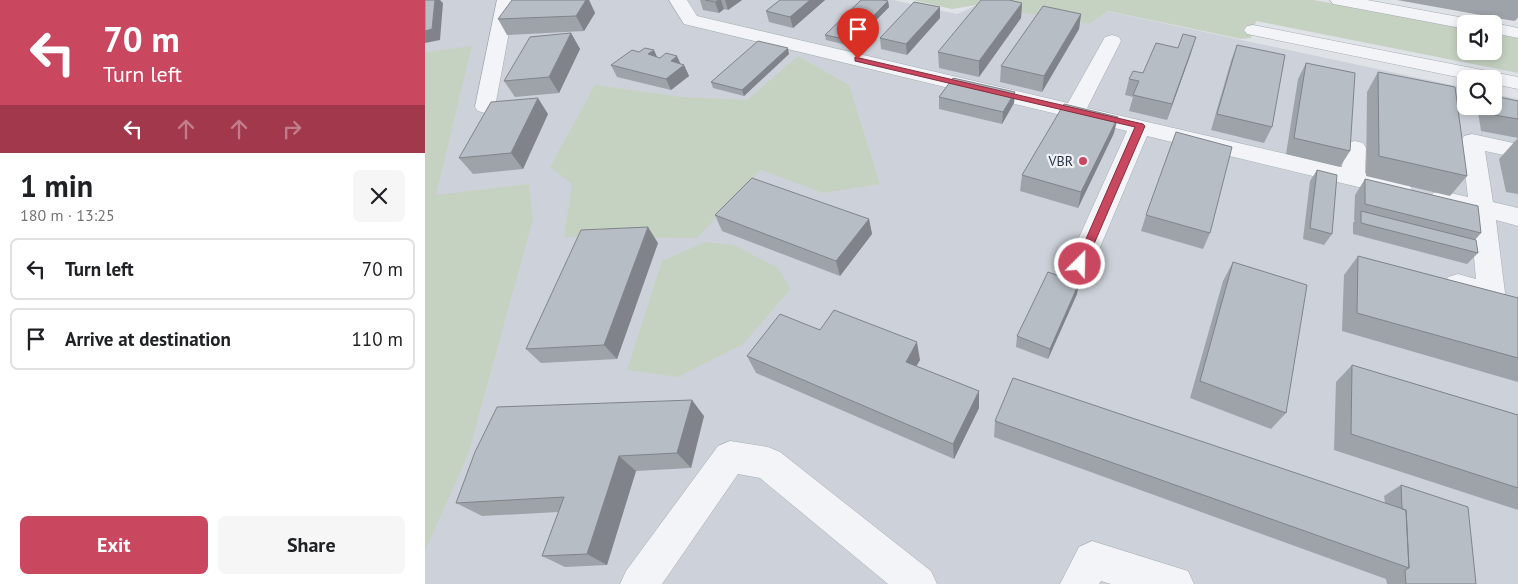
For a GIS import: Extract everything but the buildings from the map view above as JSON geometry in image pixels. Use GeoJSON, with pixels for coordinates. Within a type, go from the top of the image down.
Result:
{"type":"FeatureCollection","features":[{"type":"Feature","properties":{"kind":"lane"},"geometry":{"type":"LineString","coordinates":[[485,108],[506,0]]}},
{"type":"Feature","properties":{"kind":"lane"},"geometry":{"type":"LineString","coordinates":[[678,0],[690,20],[1140,126],[1188,129],[1353,177],[1518,217]]}},
{"type":"Feature","properties":{"kind":"lane"},"geometry":{"type":"LineString","coordinates":[[1339,0],[1457,22]]}},
{"type":"Feature","properties":{"kind":"lane"},"geometry":{"type":"LineString","coordinates":[[1502,29],[1518,32]]}},
{"type":"Feature","properties":{"kind":"lane"},"geometry":{"type":"LineString","coordinates":[[1253,30],[1518,83]]}},
{"type":"Feature","properties":{"kind":"lane"},"geometry":{"type":"LineString","coordinates":[[1075,110],[1112,41]]}},
{"type":"Feature","properties":{"kind":"lane"},"geometry":{"type":"LineString","coordinates":[[1080,264],[1140,126]]}},
{"type":"Feature","properties":{"kind":"lane"},"geometry":{"type":"LineString","coordinates":[[1436,279],[1491,293],[1472,141],[1518,151]]}},
{"type":"Feature","properties":{"kind":"lane"},"geometry":{"type":"LineString","coordinates":[[1353,177],[1355,148]]}},
{"type":"Feature","properties":{"kind":"lane"},"geometry":{"type":"LineString","coordinates":[[639,584],[731,458],[768,463],[918,584]]}},
{"type":"Feature","properties":{"kind":"lane"},"geometry":{"type":"LineString","coordinates":[[1079,584],[1092,560],[1175,584]]}},
{"type":"Feature","properties":{"kind":"shaded area"},"geometry":{"type":"Polygon","coordinates":[[[425,0],[893,0],[957,14],[977,5],[1107,11],[1457,86],[1457,115],[1502,115],[1502,96],[1518,99],[1518,584],[425,584],[425,0]]]}},
{"type":"Feature","properties":{"kind":"green space"},"geometry":{"type":"Polygon","coordinates":[[[913,0],[1314,0],[1457,26],[1457,60],[1502,60],[1502,35],[1518,38],[1518,73],[1256,21],[1251,38],[1241,39],[1108,11],[1089,24],[977,5],[952,9],[913,0]]]}},
{"type":"Feature","properties":{"kind":"green space"},"geometry":{"type":"Polygon","coordinates":[[[472,46],[436,195],[529,184],[533,219],[468,455],[425,551],[425,52],[472,46]]]}},
{"type":"Feature","properties":{"kind":"green space"},"geometry":{"type":"Polygon","coordinates":[[[798,56],[849,85],[880,184],[823,193],[761,170],[697,238],[564,237],[572,184],[550,167],[595,85],[681,97],[747,100],[798,56]]]}},
{"type":"Feature","properties":{"kind":"green space"},"geometry":{"type":"Polygon","coordinates":[[[705,242],[734,245],[778,268],[791,289],[743,344],[678,377],[627,370],[662,261],[705,242]]]}},
{"type":"Feature","properties":{"kind":"place","name":"VBR"},"geometry":{"type":"Point","coordinates":[1083,161]}},
{"type":"Feature","properties":{"kind":"route"},"geometry":{"type":"LineString","coordinates":[[858,59],[1140,126],[1080,264]]}}]}
